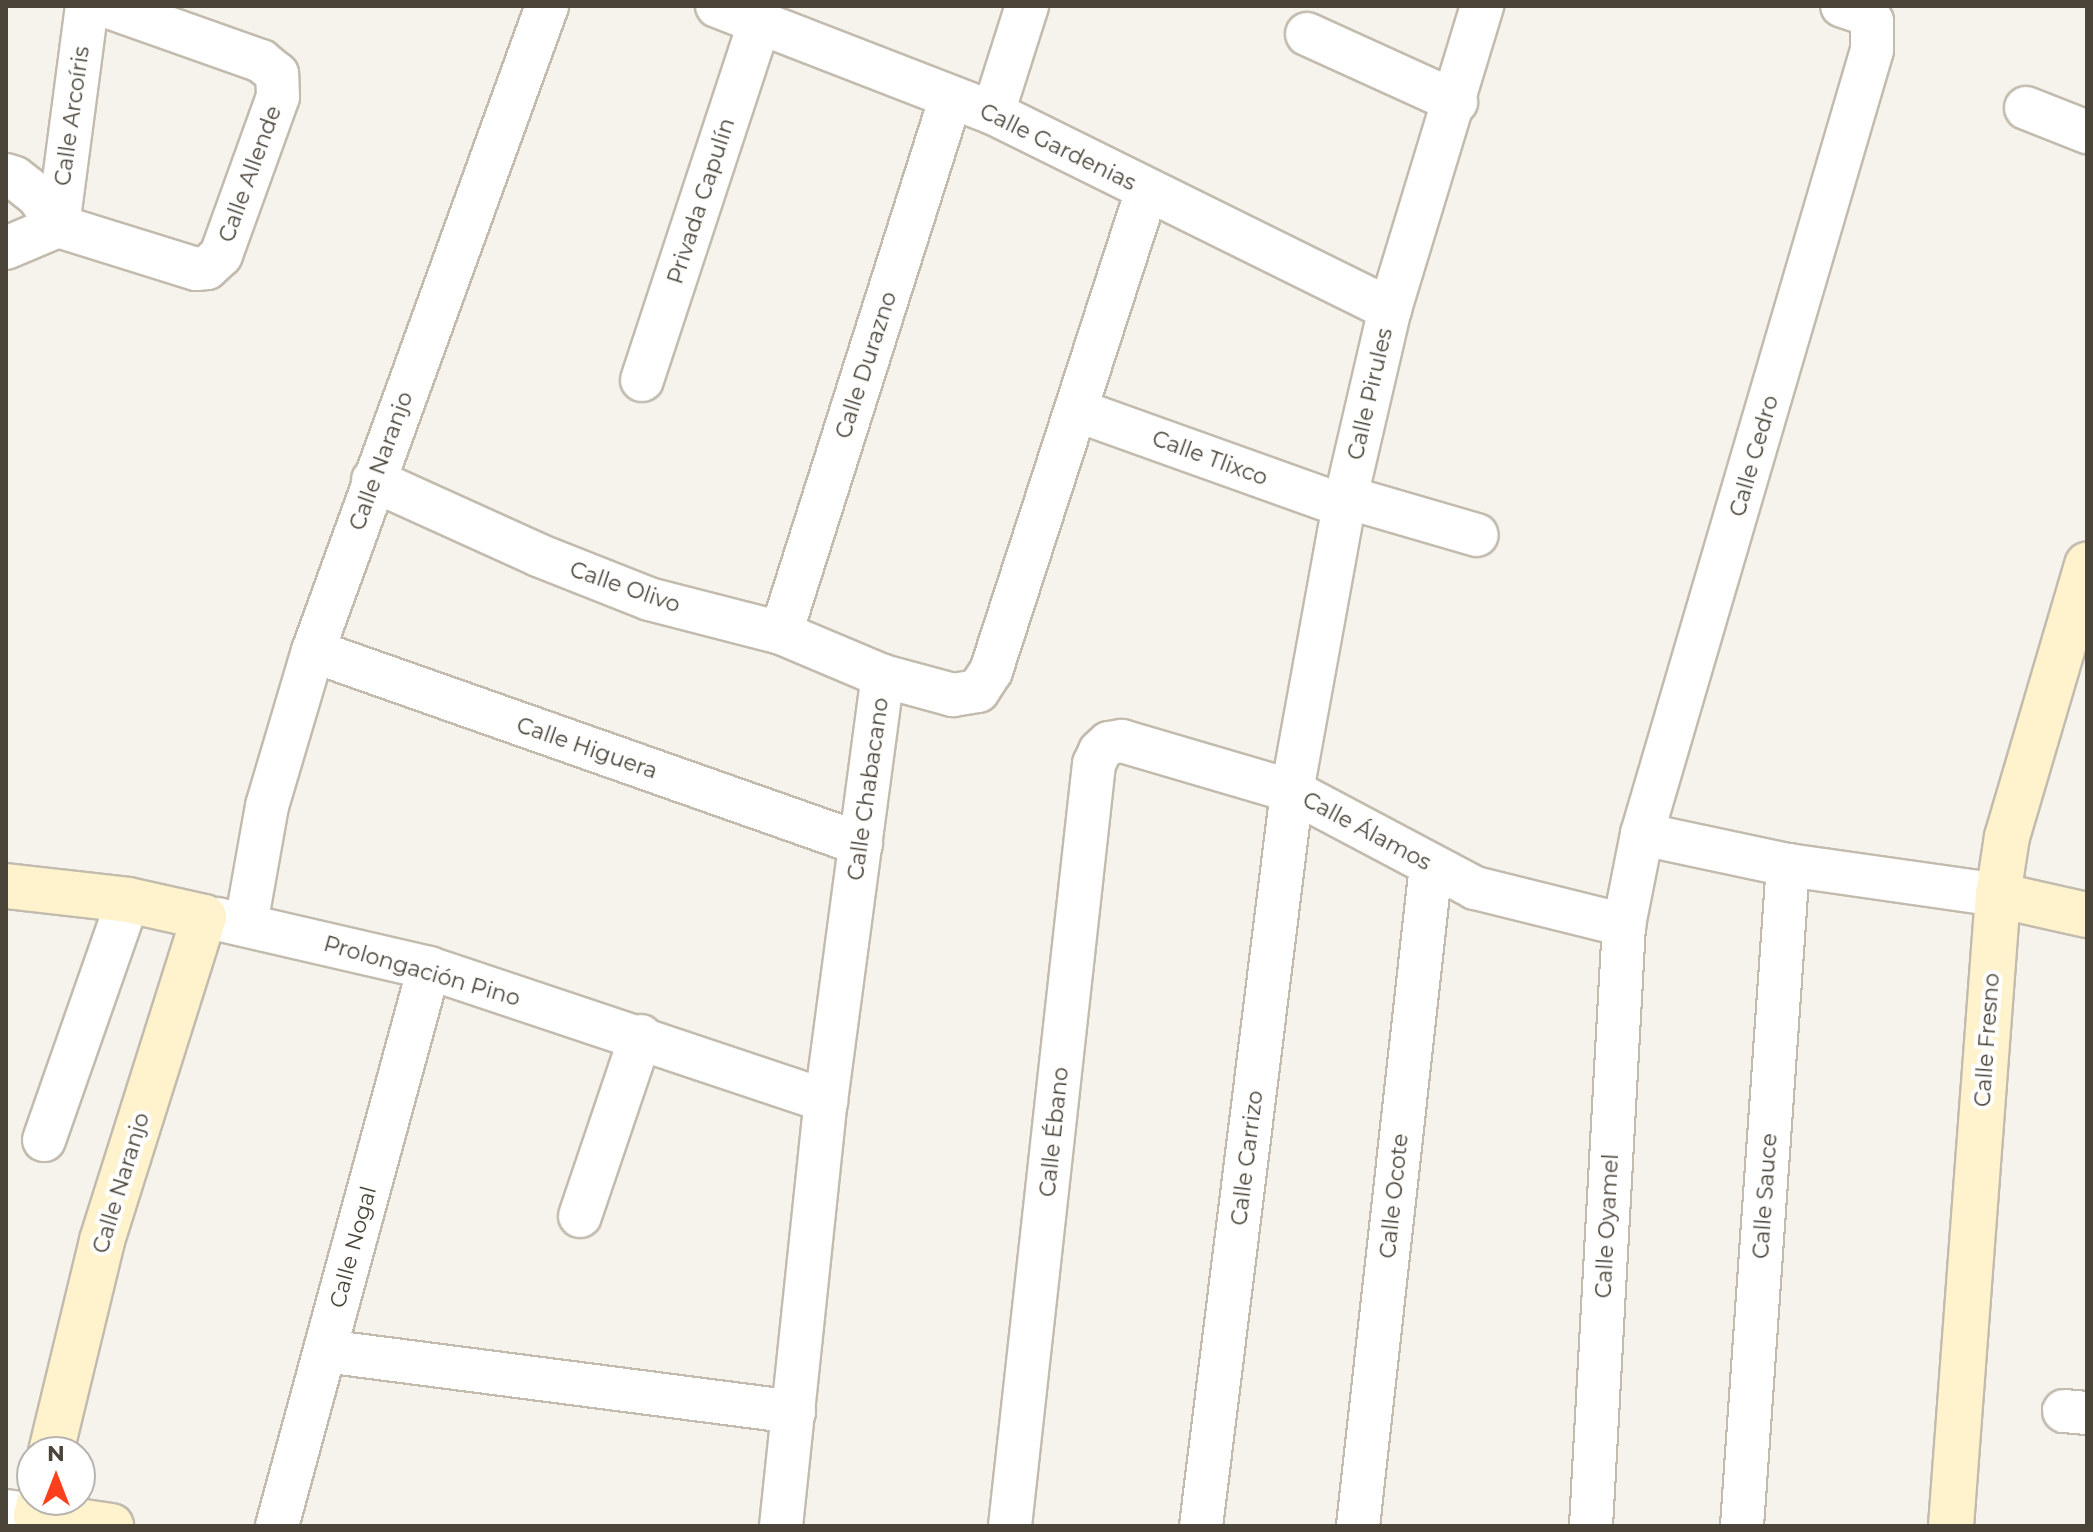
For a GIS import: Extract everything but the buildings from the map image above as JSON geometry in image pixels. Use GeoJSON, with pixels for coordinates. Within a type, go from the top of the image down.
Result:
{"type":"FeatureCollection","features":[{"type":"Feature","properties":{"kind":"street","name":"Calle Arcoíris"},"geometry":{"type":"LineString","coordinates":[[58,226],[87,6]]}},
{"type":"Feature","properties":{"kind":"street","name":"Calle Allende"},"geometry":{"type":"LineString","coordinates":[[58,226],[183,267],[207,268],[221,255],[227,241],[278,97],[277,74],[261,61],[106,6]]}},
{"type":"Feature","properties":{"kind":"street","name":"Calle Naranjo"},"geometry":{"type":"LineString","coordinates":[[55,1436],[102,1241],[267,806],[313,651],[547,6]]}},
{"type":"Feature","properties":{"kind":"street","name":"Calle Gardenias"},"geometry":{"type":"LineString","coordinates":[[717,6],[993,113],[1390,309]]}},
{"type":"Feature","properties":{"kind":"street"},"geometry":{"type":"LineString","coordinates":[[993,113],[1027,6]]}},
{"type":"Feature","properties":{"kind":"street","name":"Calle Pirules"},"geometry":{"type":"LineString","coordinates":[[1292,791],[1345,502],[1390,309],[1456,102],[1482,6]]}},
{"type":"Feature","properties":{"kind":"street","name":"Calle Cedro"},"geometry":{"type":"LineString","coordinates":[[1624,925],[1642,834],[1872,50],[1872,21],[1864,13],[1842,6]]}},
{"type":"Feature","properties":{"kind":"street","name":"Privada Capulín"},"geometry":{"type":"LineString","coordinates":[[642,380],[760,22]]}},
{"type":"Feature","properties":{"kind":"street"},"geometry":{"type":"LineString","coordinates":[[1307,34],[1456,102]]}},
{"type":"Feature","properties":{"kind":"street","name":"Calle Durazno"},"geometry":{"type":"LineString","coordinates":[[781,633],[951,97]]}},
{"type":"Feature","properties":{"kind":"street"},"geometry":{"type":"LineString","coordinates":[[2026,108],[2087,132]]}},
{"type":"Feature","properties":{"kind":"street"},"geometry":{"type":"LineString","coordinates":[[6,175],[15,178],[38,196],[58,226],[6,248]]}},
{"type":"Feature","properties":{"kind":"street","name":"Calle Chabacano"},"geometry":{"type":"LineString","coordinates":[[781,1526],[826,1101],[883,676],[953,695],[978,691],[987,681],[1147,190]]}},
{"type":"Feature","properties":{"kind":"street","name":"Calle Tlixco"},"geometry":{"type":"LineString","coordinates":[[1076,410],[1345,502],[1477,535]]}},
{"type":"Feature","properties":{"kind":"street","name":"Calle Olivo"},"geometry":{"type":"LineString","coordinates":[[373,480],[538,555],[649,599],[781,633],[883,676]]}},
{"type":"Feature","properties":{"kind":"street","name":"Calle Fresno"},"geometry":{"type":"LineString","coordinates":[[1951,1526],[1998,895],[2007,837],[2087,565]]}},
{"type":"Feature","properties":{"kind":"street","name":"Calle Higuera"},"geometry":{"type":"LineString","coordinates":[[313,651],[861,844]]}},
{"type":"Feature","properties":{"kind":"street","name":"Calle Álamos"},"geometry":{"type":"LineString","coordinates":[[1109,743],[1122,741],[1292,791],[1475,888],[1624,925]]}},
{"type":"Feature","properties":{"kind":"street","name":"Calle Ébano"},"geometry":{"type":"LineString","coordinates":[[1010,1526],[1094,764],[1100,751],[1109,743]]}},
{"type":"Feature","properties":{"kind":"street","name":"Calle Carrizo"},"geometry":{"type":"LineString","coordinates":[[1201,1526],[1292,791]]}},
{"type":"Feature","properties":{"kind":"street"},"geometry":{"type":"LineString","coordinates":[[1642,834],[1788,865],[1998,895],[2087,915]]}},
{"type":"Feature","properties":{"kind":"street","name":"Calle Sauce"},"geometry":{"type":"LineString","coordinates":[[1742,1526],[1788,865]]}},
{"type":"Feature","properties":{"kind":"street","name":"Calle Ocote"},"geometry":{"type":"LineString","coordinates":[[1358,1526],[1431,866]]}},
{"type":"Feature","properties":{"kind":"street","name":"Prolongación Pino"},"geometry":{"type":"LineString","coordinates":[[6,886],[128,900],[429,968],[641,1036],[826,1101]]}},
{"type":"Feature","properties":{"kind":"street"},"geometry":{"type":"LineString","coordinates":[[44,1140],[128,900]]}},
{"type":"Feature","properties":{"kind":"street","name":"Calle Oyamel"},"geometry":{"type":"LineString","coordinates":[[1591,1526],[1624,925]]}},
{"type":"Feature","properties":{"kind":"street","name":"Calle Nogal"},"geometry":{"type":"LineString","coordinates":[[277,1526],[429,968]]}},
{"type":"Feature","properties":{"kind":"street"},"geometry":{"type":"LineString","coordinates":[[580,1216],[641,1036]]}},
{"type":"Feature","properties":{"kind":"street"},"geometry":{"type":"LineString","coordinates":[[325,1351],[794,1412]]}},
{"type":"Feature","properties":{"kind":"street"},"geometry":{"type":"LineString","coordinates":[[50,1516],[111,1526]]}}]}
